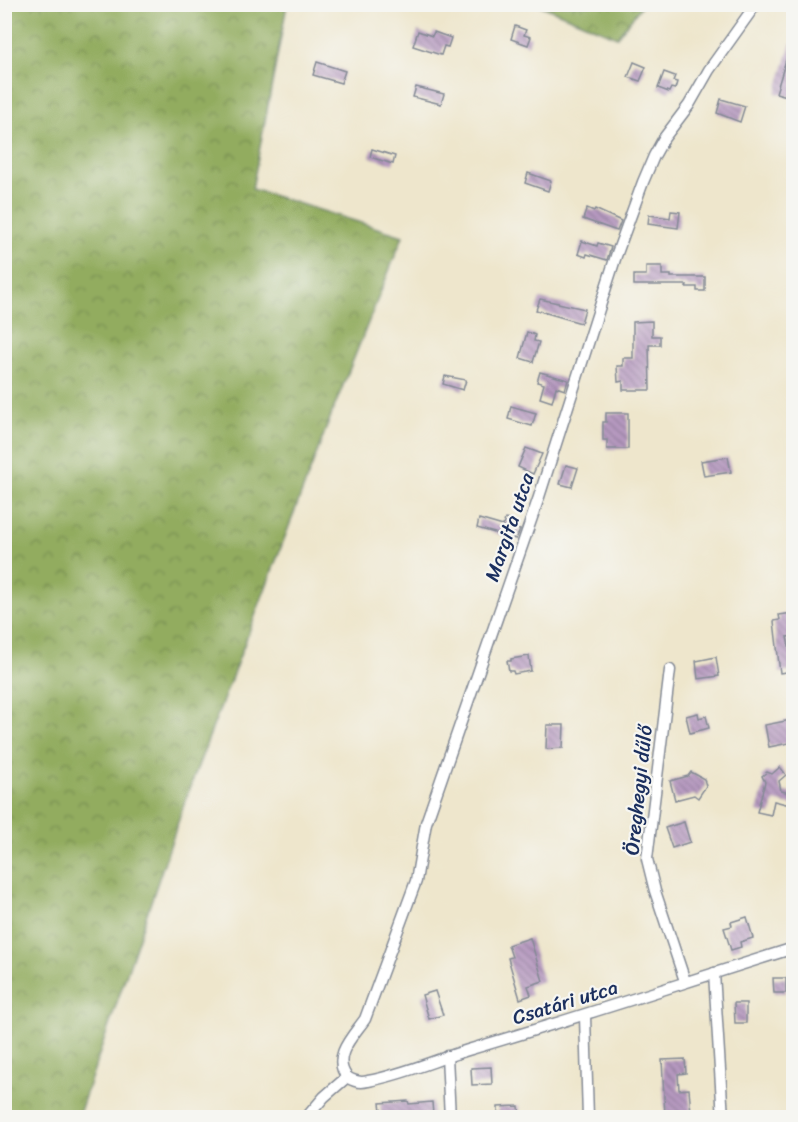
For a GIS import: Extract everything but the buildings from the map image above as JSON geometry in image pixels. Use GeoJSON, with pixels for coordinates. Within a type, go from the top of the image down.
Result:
{"type":"FeatureCollection","features":[{"type":"Feature","properties":{"kind":"street","name":"Margita utca"},"geometry":{"type":"LineString","coordinates":[[347,1077],[340,1066],[342,1057],[348,1041],[365,1019],[416,881],[426,823],[538,500],[616,256],[643,182],[664,138],[689,105],[721,52],[756,4]]}},
{"type":"Feature","properties":{"kind":"street","name":"Öreghegyi dűlő"},"geometry":{"type":"LineString","coordinates":[[670,670],[646,858],[685,981]]}},
{"type":"Feature","properties":{"kind":"street","name":"Csatári utca"},"geometry":{"type":"LineString","coordinates":[[347,1077],[357,1081],[373,1081],[447,1056],[585,1016],[685,981],[794,948]]}},
{"type":"Feature","properties":{"kind":"street"},"geometry":{"type":"LineString","coordinates":[[714,973],[723,1118]]}},
{"type":"Feature","properties":{"kind":"street"},"geometry":{"type":"LineString","coordinates":[[585,1016],[588,1118]]}},
{"type":"Feature","properties":{"kind":"street"},"geometry":{"type":"LineString","coordinates":[[447,1056],[450,1118]]}},
{"type":"Feature","properties":{"kind":"street"},"geometry":{"type":"LineString","coordinates":[[306,1118],[324,1097],[347,1077]]}},
{"type":"Feature","properties":{"kind":"green space"},"geometry":{"type":"Polygon","coordinates":[[[5,4],[287,5],[252,189],[403,236],[332,413],[189,790],[78,1117],[5,1117],[5,4]]]}},
{"type":"Feature","properties":{"kind":"green space"},"geometry":{"type":"Polygon","coordinates":[[[539,5],[642,5],[617,37],[539,5]]]}}]}
